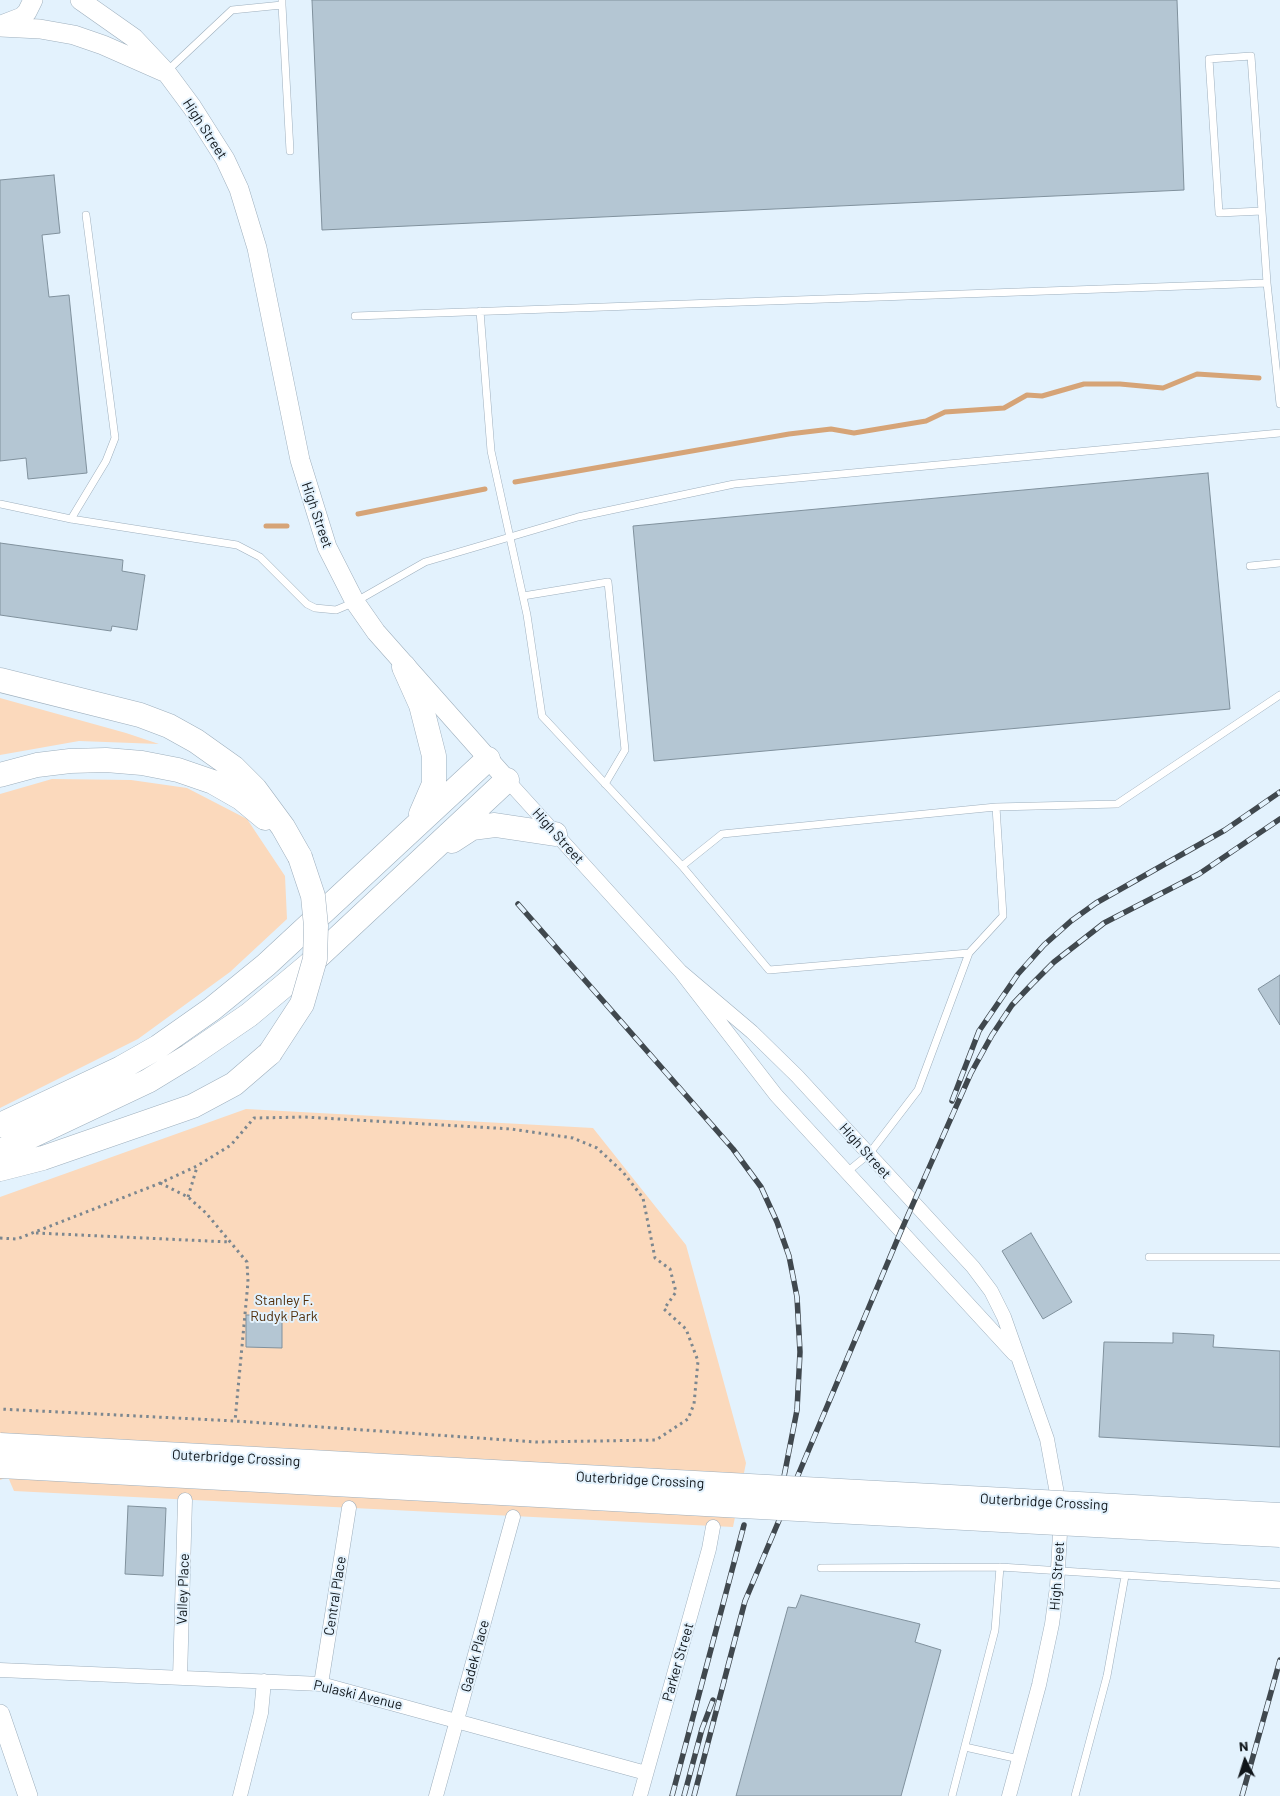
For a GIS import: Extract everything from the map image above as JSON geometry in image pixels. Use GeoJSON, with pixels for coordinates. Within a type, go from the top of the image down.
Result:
{"type":"FeatureCollection","features":[{"type":"Feature","properties":{"kind":"highway"},"geometry":{"type":"LineString","coordinates":[[404,667],[428,726],[435,770],[430,796],[410,829]]}},
{"type":"Feature","properties":{"kind":"highway"},"geometry":{"type":"LineString","coordinates":[[0,680],[140,715],[168,726],[196,741],[234,768],[255,789],[284,827],[300,857],[313,896],[316,926],[316,959],[302,1004],[270,1053],[234,1084],[192,1106],[43,1158],[0,1169]]}},
{"type":"Feature","properties":{"kind":"highway"},"geometry":{"type":"LineString","coordinates":[[0,1125],[121,1068],[158,1046],[212,1009],[266,965],[410,829],[488,759]]}},
{"type":"Feature","properties":{"kind":"highway"},"geometry":{"type":"LineString","coordinates":[[0,775],[37,765],[88,760],[133,762],[178,770],[213,782],[241,798],[279,831],[300,857]]}},
{"type":"Feature","properties":{"kind":"highway"},"geometry":{"type":"LineString","coordinates":[[0,1151],[148,1081],[232,1028],[310,964],[507,780]]}},
{"type":"Feature","properties":{"kind":"highway"},"geometry":{"type":"LineString","coordinates":[[428,853],[472,828],[495,826],[555,834]]}},
{"type":"Feature","properties":{"kind":"highway","name":"Outerbridge Crossing"},"geometry":{"type":"LineString","coordinates":[[0,1445],[1280,1515]]}},
{"type":"Feature","properties":{"kind":"highway","name":"Outerbridge Crossing"},"geometry":{"type":"LineString","coordinates":[[0,1466],[1280,1535]]}},
{"type":"Feature","properties":{"kind":"street"},"geometry":{"type":"LineString","coordinates":[[0,26],[22,17],[33,0]]}},
{"type":"Feature","properties":{"kind":"street","name":"High Street"},"geometry":{"type":"LineString","coordinates":[[80,0],[134,38],[166,72],[209,132],[225,159],[239,189],[258,248],[306,484],[327,547],[355,602],[404,667],[680,972],[756,1072],[1017,1357]]}},
{"type":"Feature","properties":{"kind":"street"},"geometry":{"type":"LineString","coordinates":[[0,26],[31,28],[74,35],[103,45],[134,60],[166,72]]}},
{"type":"Feature","properties":{"kind":"street","name":"High Street"},"geometry":{"type":"LineString","coordinates":[[680,972],[728,1011],[774,1054],[983,1279],[999,1304],[1017,1357],[1035,1400],[1052,1461],[1059,1518],[1059,1571],[1052,1624],[1009,1796]]}},
{"type":"Feature","properties":{"kind":"street","name":"Valley Place"},"geometry":{"type":"LineString","coordinates":[[180,1678],[185,1500]]}},
{"type":"Feature","properties":{"kind":"street","name":"Central Place"},"geometry":{"type":"LineString","coordinates":[[321,1684],[349,1508]]}},
{"type":"Feature","properties":{"kind":"street","name":"Gadek Place"},"geometry":{"type":"LineString","coordinates":[[436,1796],[513,1517]]}},
{"type":"Feature","properties":{"kind":"street","name":"Parker Street"},"geometry":{"type":"LineString","coordinates":[[640,1796],[709,1549],[713,1527]]}},
{"type":"Feature","properties":{"kind":"street","name":"Pulaski Avenue"},"geometry":{"type":"LineString","coordinates":[[0,1670],[321,1684],[646,1773]]}},
{"type":"Feature","properties":{"kind":"street"},"geometry":{"type":"LineString","coordinates":[[240,1796],[261,1713],[264,1681]]}},
{"type":"Feature","properties":{"kind":"street"},"geometry":{"type":"LineString","coordinates":[[0,1714],[28,1796]]}},
{"type":"Feature","properties":{"kind":"street"},"geometry":{"type":"LineString","coordinates":[[20,1771],[21,1796]]}},
{"type":"Feature","properties":{"kind":"lane"},"geometry":{"type":"LineString","coordinates":[[166,72],[232,10],[282,2],[290,150]]}},
{"type":"Feature","properties":{"kind":"lane"},"geometry":{"type":"LineString","coordinates":[[1262,211],[1219,213],[1210,59],[1251,56],[1262,211],[1267,283],[1280,404]]}},
{"type":"Feature","properties":{"kind":"lane"},"geometry":{"type":"LineString","coordinates":[[71,519],[113,449],[115,438],[86,215]]}},
{"type":"Feature","properties":{"kind":"lane"},"geometry":{"type":"LineString","coordinates":[[355,316],[1267,283]]}},
{"type":"Feature","properties":{"kind":"lane"},"geometry":{"type":"LineString","coordinates":[[480,311],[491,451],[523,596],[542,716],[682,866],[769,970],[969,953]]}},
{"type":"Feature","properties":{"kind":"lane"},"geometry":{"type":"LineString","coordinates":[[0,504],[71,519],[237,545],[260,557],[307,604],[315,608],[331,610],[355,602],[424,562],[578,517],[734,484],[1280,433]]}},
{"type":"Feature","properties":{"kind":"lane"},"geometry":{"type":"LineString","coordinates":[[1250,566],[1280,563]]}},
{"type":"Feature","properties":{"kind":"lane"},"geometry":{"type":"LineString","coordinates":[[523,596],[608,582],[625,750],[605,784]]}},
{"type":"Feature","properties":{"kind":"lane"},"geometry":{"type":"LineString","coordinates":[[682,866],[722,834],[996,807],[1117,804],[1280,696]]}},
{"type":"Feature","properties":{"kind":"lane"},"geometry":{"type":"LineString","coordinates":[[846,1172],[868,1154],[918,1090],[969,953],[1003,916],[996,807]]}},
{"type":"Feature","properties":{"kind":"lane"},"geometry":{"type":"LineString","coordinates":[[1149,1257],[1280,1257]]}},
{"type":"Feature","properties":{"kind":"lane"},"geometry":{"type":"LineString","coordinates":[[952,1796],[994,1630],[1000,1567]]}},
{"type":"Feature","properties":{"kind":"lane"},"geometry":{"type":"LineString","coordinates":[[821,1568],[1000,1567],[1280,1585]]}},
{"type":"Feature","properties":{"kind":"lane"},"geometry":{"type":"LineString","coordinates":[[1075,1796],[1107,1676],[1125,1576]]}},
{"type":"Feature","properties":{"kind":"lane"},"geometry":{"type":"LineString","coordinates":[[965,1746],[1019,1759]]}},
{"type":"Feature","properties":{"kind":"path"},"geometry":{"type":"LineString","coordinates":[[0,1238],[17,1240],[160,1183],[197,1166],[231,1145],[254,1118],[272,1117],[511,1129],[573,1138],[597,1148],[623,1172],[644,1198],[655,1258],[670,1269],[676,1292],[664,1309],[686,1329],[698,1361],[694,1404],[688,1419],[656,1440],[536,1442],[235,1421],[0,1409]]}},
{"type":"Feature","properties":{"kind":"path"},"geometry":{"type":"LineString","coordinates":[[188,1197],[197,1166]]}},
{"type":"Feature","properties":{"kind":"path"},"geometry":{"type":"LineString","coordinates":[[160,1183],[188,1197],[206,1213],[247,1262],[248,1282],[235,1421]]}},
{"type":"Feature","properties":{"kind":"path"},"geometry":{"type":"LineString","coordinates":[[33,1233],[230,1242]]}},
{"type":"Feature","properties":{"kind":"green space"},"geometry":{"type":"Polygon","coordinates":[[[0,698],[159,744],[79,741],[0,755],[0,698]]]}},
{"type":"Feature","properties":{"kind":"green space"},"geometry":{"type":"Polygon","coordinates":[[[52,779],[131,780],[187,788],[247,819],[285,876],[287,919],[230,972],[138,1039],[0,1108],[0,794],[52,779]]]}},
{"type":"Feature","properties":{"kind":"green space","name":"Stanley F. Rudyk Park"},"geometry":{"type":"Polygon","coordinates":[[[246,1109],[593,1128],[686,1245],[746,1463],[733,1527],[14,1491],[8,1477],[0,1480],[0,1197],[246,1109]]]}},
{"type":"Feature","properties":{"kind":"building"},"geometry":{"type":"Polygon","coordinates":[[[312,0],[1177,0],[1184,190],[322,230],[312,0]]]}},
{"type":"Feature","properties":{"kind":"building"},"geometry":{"type":"Polygon","coordinates":[[[54,175],[60,233],[42,235],[49,297],[69,295],[87,473],[28,479],[26,458],[0,461],[0,180],[54,175]]]}},
{"type":"Feature","properties":{"kind":"building"},"geometry":{"type":"Polygon","coordinates":[[[1208,473],[1230,709],[654,761],[633,526],[1208,473]]]}},
{"type":"Feature","properties":{"kind":"building"},"geometry":{"type":"Polygon","coordinates":[[[0,543],[123,560],[122,571],[145,575],[137,630],[112,626],[111,631],[0,615],[0,543]]]}},
{"type":"Feature","properties":{"kind":"building"},"geometry":{"type":"Polygon","coordinates":[[[1280,975],[1280,1025],[1258,989],[1280,975]]]}},
{"type":"Feature","properties":{"kind":"building"},"geometry":{"type":"Polygon","coordinates":[[[1031,1233],[1072,1302],[1043,1319],[1002,1251],[1031,1233]]]}},
{"type":"Feature","properties":{"kind":"building"},"geometry":{"type":"Polygon","coordinates":[[[246,1315],[282,1315],[282,1348],[246,1347],[246,1315]]]}},
{"type":"Feature","properties":{"kind":"building"},"geometry":{"type":"Polygon","coordinates":[[[1173,1333],[1214,1335],[1213,1347],[1280,1351],[1280,1447],[1099,1437],[1104,1342],[1173,1343],[1173,1333]]]}},
{"type":"Feature","properties":{"kind":"building"},"geometry":{"type":"Polygon","coordinates":[[[128,1506],[166,1508],[163,1576],[125,1574],[128,1506]]]}},
{"type":"Feature","properties":{"kind":"building"},"geometry":{"type":"Polygon","coordinates":[[[801,1595],[920,1624],[915,1642],[941,1650],[901,1796],[736,1796],[788,1607],[796,1608],[801,1595]]]}},
{"type":"Feature","properties":{"kind":"waterway"},"geometry":{"type":"LineString","coordinates":[[515,482],[789,434],[831,429],[854,433],[926,421],[945,412],[1004,408],[1027,395],[1042,396],[1084,384],[1120,384],[1163,388],[1197,374],[1259,378]]}},
{"type":"Feature","properties":{"kind":"waterway"},"geometry":{"type":"LineString","coordinates":[[358,514],[485,489]]}},
{"type":"Feature","properties":{"kind":"waterway"},"geometry":{"type":"LineString","coordinates":[[266,526],[287,526]]}},
{"type":"Feature","properties":{"kind":"railway"},"geometry":{"type":"LineString","coordinates":[[952,1101],[979,1031],[1018,974],[1044,945],[1071,921],[1096,903],[1225,830],[1280,792]]}},
{"type":"Feature","properties":{"kind":"railway"},"geometry":{"type":"LineString","coordinates":[[694,1796],[745,1601],[901,1231],[971,1073],[992,1035],[1012,1005],[1032,984],[1054,962],[1104,923],[1199,874],[1280,819]]}},
{"type":"Feature","properties":{"kind":"railway"},"geometry":{"type":"LineString","coordinates":[[518,904],[733,1149],[761,1187],[777,1222],[789,1256],[797,1297],[800,1352],[797,1410],[779,1502]]}},
{"type":"Feature","properties":{"kind":"railway"},"geometry":{"type":"LineString","coordinates":[[672,1796],[744,1525]]}},
{"type":"Feature","properties":{"kind":"railway"},"geometry":{"type":"LineString","coordinates":[[1242,1796],[1280,1660]]}},
{"type":"Feature","properties":{"kind":"railway"},"geometry":{"type":"LineString","coordinates":[[684,1796],[702,1729],[713,1700]]}}]}
